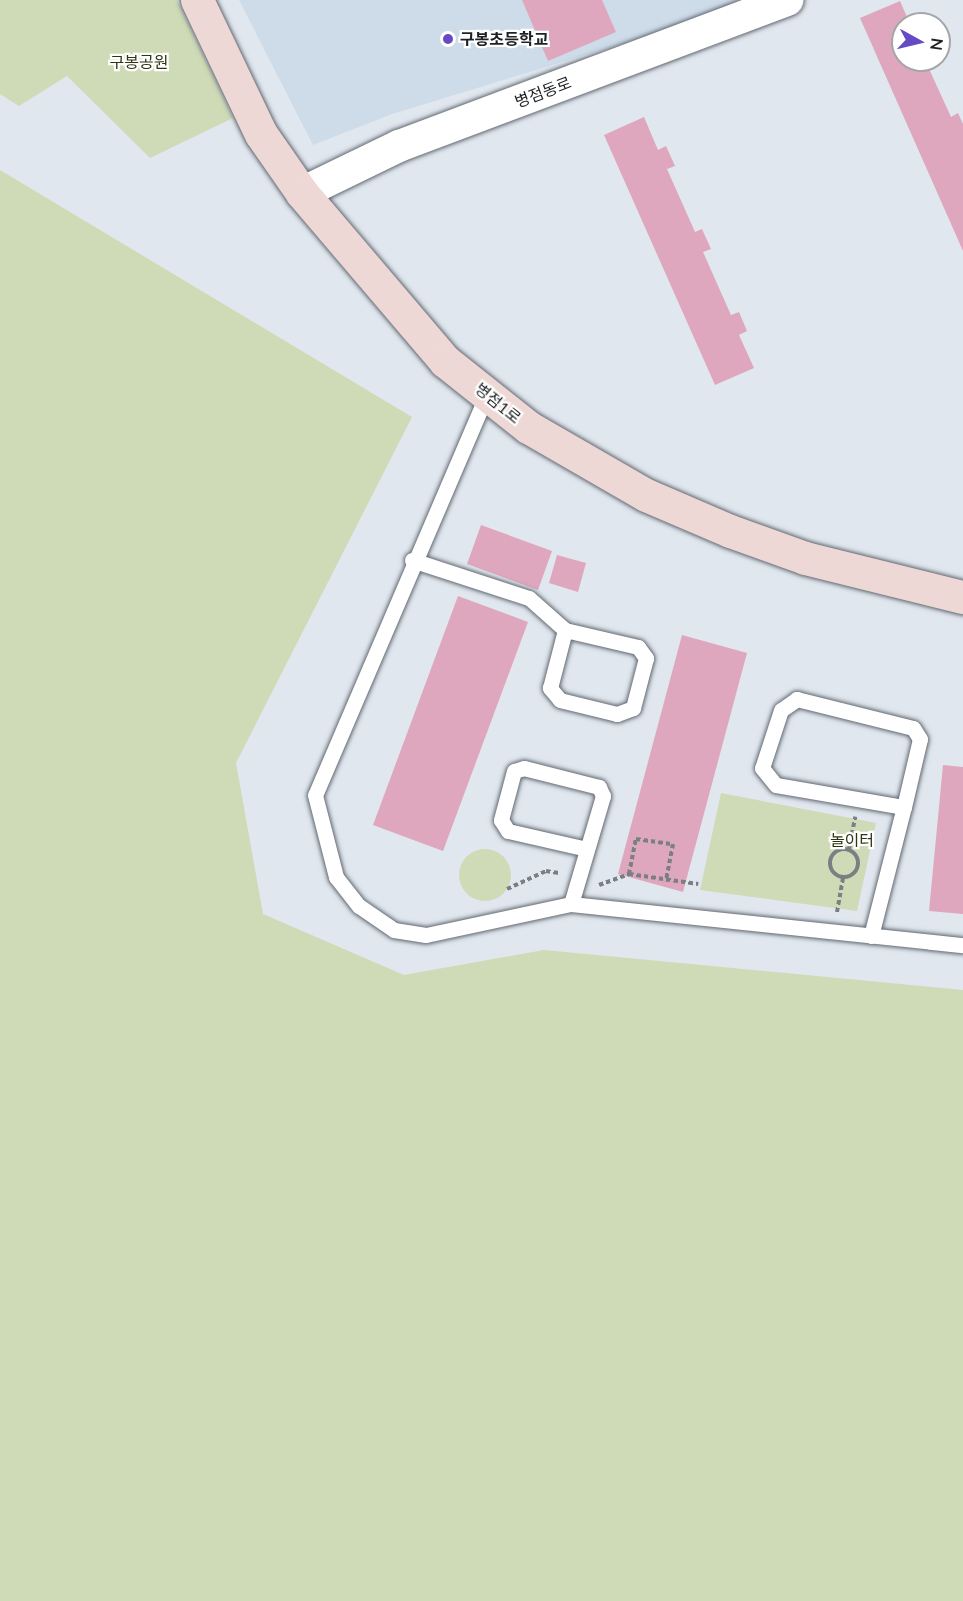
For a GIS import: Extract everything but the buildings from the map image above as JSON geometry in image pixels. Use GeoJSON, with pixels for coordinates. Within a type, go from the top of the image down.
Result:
{"type":"FeatureCollection","features":[{"type":"Feature","properties":{"kind":"street","name":"병점1로"},"geometry":{"type":"LineString","coordinates":[[197,0],[261,134],[302,193],[438,352],[487,394],[538,433],[646,495],[805,558],[963,597]]}},
{"type":"Feature","properties":{"kind":"street","name":"병점동로"},"geometry":{"type":"LineString","coordinates":[[302,193],[390,149],[788,0]]}},
{"type":"Feature","properties":{"kind":"lane"},"geometry":{"type":"LineString","coordinates":[[487,394],[412,560],[315,795],[336,877],[359,906],[394,930],[426,935],[571,904],[963,945]]}},
{"type":"Feature","properties":{"kind":"lane"},"geometry":{"type":"LineString","coordinates":[[412,560],[529,598],[565,630],[638,647],[646,658],[633,708],[617,714],[560,700],[550,688],[565,630]]}},
{"type":"Feature","properties":{"kind":"lane"},"geometry":{"type":"LineString","coordinates":[[871,936],[904,807],[920,739],[913,728],[797,699],[781,710],[762,768],[776,785],[904,807]]}},
{"type":"Feature","properties":{"kind":"lane"},"geometry":{"type":"LineString","coordinates":[[571,904],[588,849],[603,796],[599,787],[524,768],[514,771],[501,820],[508,831],[588,849]]}},
{"type":"Feature","properties":{"kind":"path"},"geometry":{"type":"LineString","coordinates":[[855,816],[849,849],[858,867],[864,869]]}},
{"type":"Feature","properties":{"kind":"path"},"geometry":{"type":"LineString","coordinates":[[629,874],[636,839],[673,844],[666,881]]}},
{"type":"Feature","properties":{"kind":"path"},"geometry":{"type":"LineString","coordinates":[[843,878],[831,870],[830,860],[839,850],[849,849]]}},
{"type":"Feature","properties":{"kind":"path"},"geometry":{"type":"LineString","coordinates":[[836,916],[843,878],[858,867]]}},
{"type":"Feature","properties":{"kind":"path"},"geometry":{"type":"LineString","coordinates":[[507,889],[546,871],[566,874]]}},
{"type":"Feature","properties":{"kind":"path"},"geometry":{"type":"LineString","coordinates":[[598,886],[629,874],[698,884]]}},
{"type":"Feature","properties":{"kind":"shaded area","name":"구봉초등학교"},"geometry":{"type":"Polygon","coordinates":[[[239,0],[746,0],[749,5],[392,114],[313,145],[239,0]]]}},
{"type":"Feature","properties":{"kind":"green space","name":"구봉공원"},"geometry":{"type":"Polygon","coordinates":[[[0,0],[177,0],[233,118],[150,158],[67,76],[19,106],[0,94],[0,0]]]}},
{"type":"Feature","properties":{"kind":"green space"},"geometry":{"type":"Polygon","coordinates":[[[0,170],[412,417],[236,763],[263,914],[404,975],[544,950],[963,990],[963,1601],[0,1601],[0,170]]]}},
{"type":"Feature","properties":{"kind":"green space","name":"놀이터"},"geometry":{"type":"Polygon","coordinates":[[[721,793],[876,823],[857,911],[700,890],[721,793]]]}},
{"type":"Feature","properties":{"kind":"green space"},"geometry":{"type":"Polygon","coordinates":[[[485,849],[495,851],[503,857],[509,865],[511,875],[509,885],[503,893],[495,899],[485,901],[475,899],[467,893],[461,885],[459,875],[461,865],[467,857],[475,851],[485,849]]]}},
{"type":"Feature","properties":{"kind":"place","name":"구봉초등학교"},"geometry":{"type":"Point","coordinates":[448,39]}}]}
